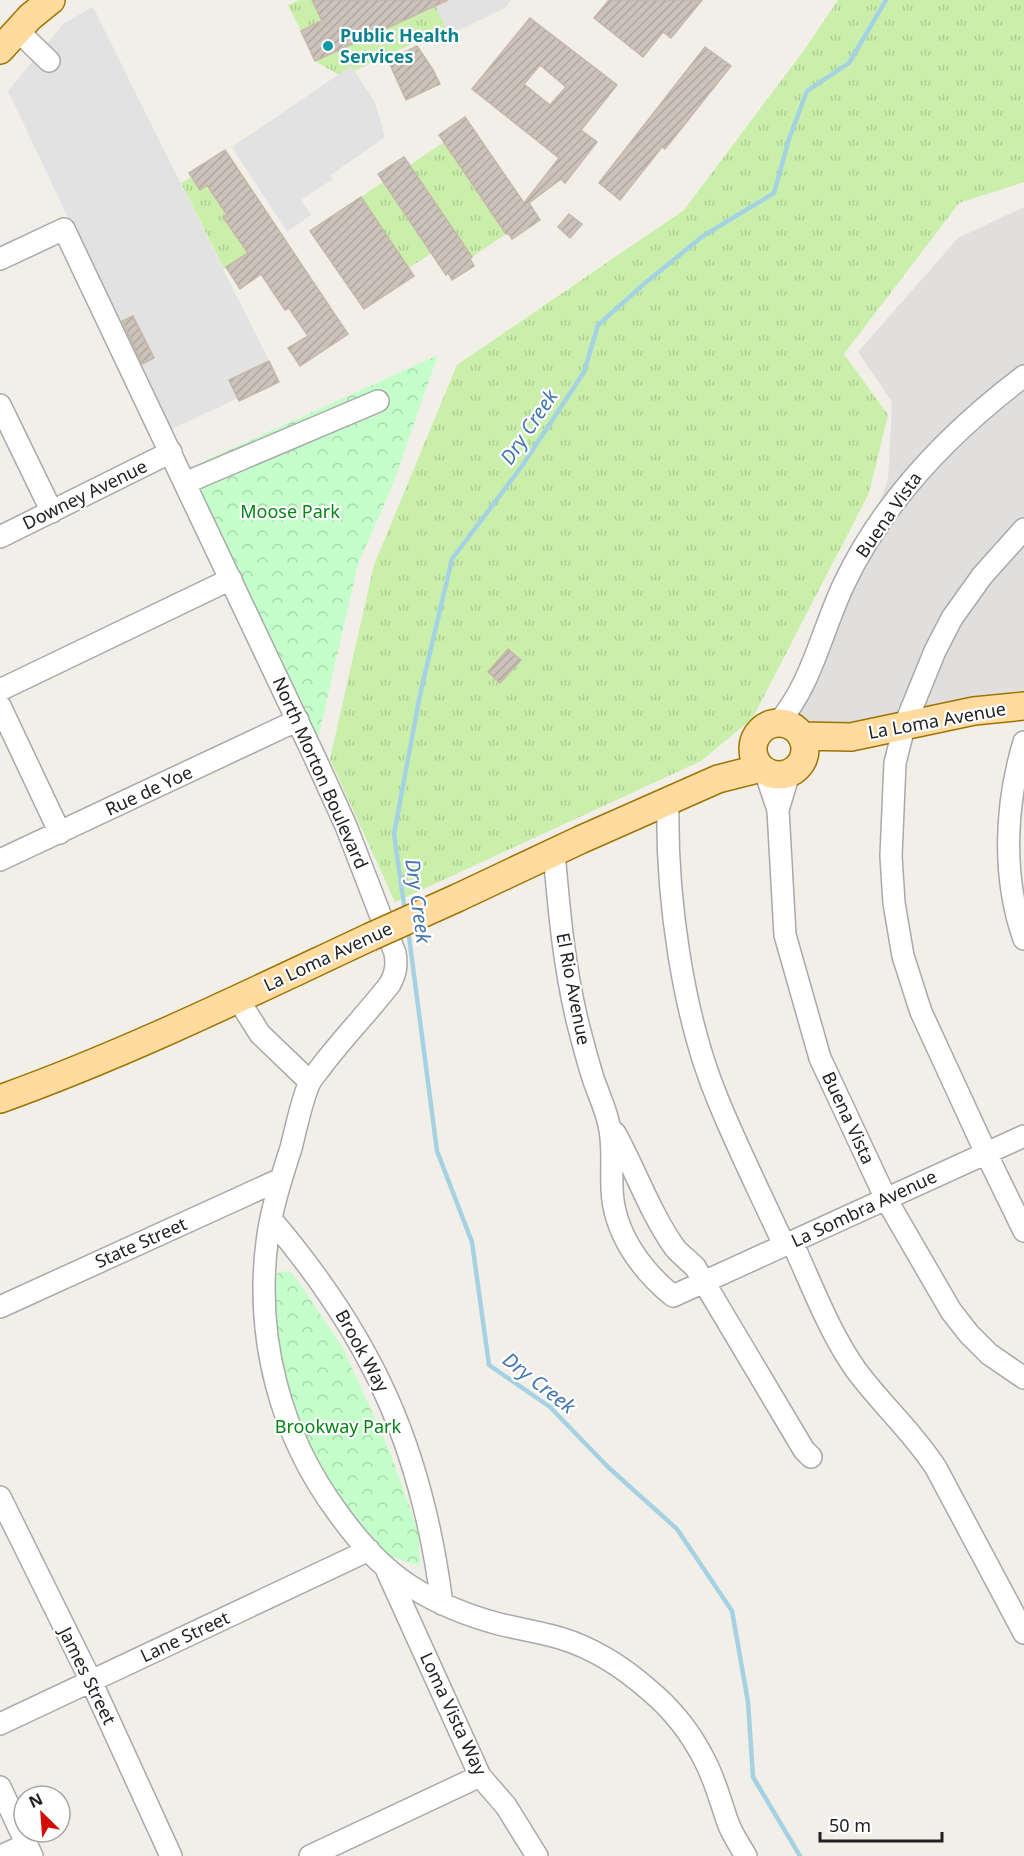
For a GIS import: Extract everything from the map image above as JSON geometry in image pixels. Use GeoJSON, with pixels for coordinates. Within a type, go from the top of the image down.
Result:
{"type":"FeatureCollection","features":[{"type":"Feature","properties":{"kind":"main road"},"geometry":{"type":"LineString","coordinates":[[9,40],[30,17],[51,0]]}},
{"type":"Feature","properties":{"kind":"main road","name":"La Loma Avenue"},"geometry":{"type":"LineString","coordinates":[[0,1099],[49,1081],[238,999],[554,852],[718,779],[742,759],[774,764],[851,737],[974,711],[1024,706]]}},
{"type":"Feature","properties":{"kind":"main road"},"geometry":{"type":"LineString","coordinates":[[763,729],[794,731],[806,749],[774,764],[757,735],[763,729]]}},
{"type":"Feature","properties":{"kind":"main road","name":"La Loma Avenue"},"geometry":{"type":"LineString","coordinates":[[794,731],[851,737]]}},
{"type":"Feature","properties":{"kind":"street"},"geometry":{"type":"LineString","coordinates":[[9,40],[49,61]]}},
{"type":"Feature","properties":{"kind":"street","name":"North Morton Boulevard"},"geometry":{"type":"LineString","coordinates":[[0,259],[64,229],[298,720],[346,826],[395,953],[395,975],[390,984],[310,1082],[271,1219],[264,1281],[265,1320],[277,1390],[302,1456],[325,1495],[348,1527],[377,1557],[412,1587],[468,1615],[563,1639],[596,1653],[623,1669],[651,1691],[689,1734],[705,1761],[719,1793],[728,1823],[746,1856]]}},
{"type":"Feature","properties":{"kind":"street","name":"Buena Vista"},"geometry":{"type":"LineString","coordinates":[[794,731],[802,689],[828,619],[845,581],[871,536],[893,503],[926,462],[960,428],[1024,376]]}},
{"type":"Feature","properties":{"kind":"street"},"geometry":{"type":"LineString","coordinates":[[185,483],[378,401]]}},
{"type":"Feature","properties":{"kind":"street"},"geometry":{"type":"LineString","coordinates":[[0,405],[52,512]]}},
{"type":"Feature","properties":{"kind":"street","name":"Downey Avenue"},"geometry":{"type":"LineString","coordinates":[[0,537],[171,452]]}},
{"type":"Feature","properties":{"kind":"street"},"geometry":{"type":"LineString","coordinates":[[1024,529],[982,576],[952,618],[934,651],[904,727],[895,763],[891,856],[894,903],[903,956],[921,1011],[1024,1231]]}},
{"type":"Feature","properties":{"kind":"street"},"geometry":{"type":"LineString","coordinates":[[0,690],[231,579]]}},
{"type":"Feature","properties":{"kind":"street"},"geometry":{"type":"LineString","coordinates":[[0,706],[60,833]]}},
{"type":"Feature","properties":{"kind":"street","name":"Rue de Yoe"},"geometry":{"type":"LineString","coordinates":[[0,860],[298,720]]}},
{"type":"Feature","properties":{"kind":"street"},"geometry":{"type":"LineString","coordinates":[[1024,742],[1013,789],[1008,829],[1012,891],[1024,939]]}},
{"type":"Feature","properties":{"kind":"street","name":"Buena Vista"},"geometry":{"type":"LineString","coordinates":[[774,764],[785,935],[819,1058],[886,1199],[951,1311],[989,1354],[1024,1378]]}},
{"type":"Feature","properties":{"kind":"street"},"geometry":{"type":"LineString","coordinates":[[668,801],[669,852],[676,933],[693,1023],[717,1099],[838,1340],[856,1370],[930,1458],[1024,1633]]}},
{"type":"Feature","properties":{"kind":"street","name":"El Rio Avenue"},"geometry":{"type":"LineString","coordinates":[[554,852],[559,921],[567,974],[589,1066],[608,1122],[613,1154],[612,1190],[617,1218],[627,1242],[641,1264],[656,1282],[673,1296],[704,1282]]}},
{"type":"Feature","properties":{"kind":"street"},"geometry":{"type":"LineString","coordinates":[[238,999],[260,1034],[310,1082]]}},
{"type":"Feature","properties":{"kind":"street","name":"El Rio Avenue"},"geometry":{"type":"LineString","coordinates":[[608,1122],[630,1161],[652,1209],[676,1249],[695,1267],[804,1450],[812,1457]]}},
{"type":"Feature","properties":{"kind":"street","name":"La Sombra Avenue"},"geometry":{"type":"LineString","coordinates":[[704,1282],[1024,1136]]}},
{"type":"Feature","properties":{"kind":"street","name":"State Street"},"geometry":{"type":"LineString","coordinates":[[0,1307],[281,1179]]}},
{"type":"Feature","properties":{"kind":"street","name":"Brook Way"},"geometry":{"type":"LineString","coordinates":[[271,1219],[309,1264],[348,1322],[376,1372],[395,1414],[424,1502],[436,1558],[442,1604]]}},
{"type":"Feature","properties":{"kind":"street","name":"James Street"},"geometry":{"type":"LineString","coordinates":[[0,1497],[91,1681],[171,1856]]}},
{"type":"Feature","properties":{"kind":"street","name":"Lane Street"},"geometry":{"type":"LineString","coordinates":[[0,1724],[91,1681],[377,1557]]}},
{"type":"Feature","properties":{"kind":"street","name":"Loma Vista Way"},"geometry":{"type":"LineString","coordinates":[[377,1557],[480,1776],[506,1806],[537,1856]]}},
{"type":"Feature","properties":{"kind":"street"},"geometry":{"type":"LineString","coordinates":[[310,1856],[480,1776]]}},
{"type":"Feature","properties":{"kind":"street"},"geometry":{"type":"LineString","coordinates":[[0,1787],[29,1850],[1,1856]]}},
{"type":"Feature","properties":{"kind":"shaded area"},"geometry":{"type":"Polygon","coordinates":[[[433,0],[511,0],[505,8],[449,35],[433,0]]]}},
{"type":"Feature","properties":{"kind":"shaded area"},"geometry":{"type":"Polygon","coordinates":[[[93,7],[269,361],[230,380],[238,398],[170,430],[139,366],[154,358],[133,316],[118,323],[8,91],[64,23],[93,7]]]}},
{"type":"Feature","properties":{"kind":"shaded area"},"geometry":{"type":"Polygon","coordinates":[[[351,66],[375,102],[385,137],[331,175],[333,179],[301,200],[311,215],[287,232],[232,147],[351,66]]]}},
{"type":"Feature","properties":{"kind":"shaded area"},"geometry":{"type":"Polygon","coordinates":[[[1024,207],[1024,691],[1015,691],[784,740],[888,480],[892,402],[858,352],[958,238],[1024,207]]]}},
{"type":"Feature","properties":{"kind":"green space"},"geometry":{"type":"Polygon","coordinates":[[[299,0],[312,0],[322,21],[301,31],[288,5],[299,0]]]}},
{"type":"Feature","properties":{"kind":"green space"},"geometry":{"type":"Polygon","coordinates":[[[838,0],[1024,0],[1024,182],[959,203],[844,354],[888,415],[869,493],[752,719],[701,761],[395,902],[330,759],[374,565],[457,365],[684,210],[805,49],[838,0]]]}},
{"type":"Feature","properties":{"kind":"green space"},"geometry":{"type":"Polygon","coordinates":[[[436,6],[446,28],[354,71],[351,67],[339,75],[315,61],[436,6]]]}},
{"type":"Feature","properties":{"kind":"green space"},"geometry":{"type":"Polygon","coordinates":[[[444,142],[506,234],[472,257],[410,165],[444,142]]]}},
{"type":"Feature","properties":{"kind":"green space"},"geometry":{"type":"Polygon","coordinates":[[[191,177],[200,189],[207,185],[227,215],[223,218],[251,251],[224,269],[181,183],[191,177]]]}},
{"type":"Feature","properties":{"kind":"green space"},"geometry":{"type":"Polygon","coordinates":[[[383,182],[432,253],[409,268],[361,197],[383,182]]]}},
{"type":"Feature","properties":{"kind":"green space","name":"Moose Park"},"geometry":{"type":"Polygon","coordinates":[[[438,355],[393,484],[358,564],[314,756],[180,472],[438,355]]]}},
{"type":"Feature","properties":{"kind":"green space","name":"Brookway Park"},"geometry":{"type":"Polygon","coordinates":[[[287,1271],[293,1274],[343,1348],[390,1452],[418,1531],[420,1566],[392,1557],[348,1516],[304,1442],[280,1375],[272,1278],[280,1272],[287,1271]]]}},
{"type":"Feature","properties":{"kind":"building","name":"Public Health Services"},"geometry":{"type":"Polygon","coordinates":[[[312,0],[448,0],[315,61],[301,31],[322,21],[312,0]]]}},
{"type":"Feature","properties":{"kind":"building"},"geometry":{"type":"Polygon","coordinates":[[[609,0],[702,0],[671,38],[663,32],[643,57],[594,18],[609,0]]]}},
{"type":"Feature","properties":{"kind":"building"},"geometry":{"type":"Polygon","coordinates":[[[530,18],[617,85],[581,130],[597,142],[565,183],[561,179],[529,203],[540,220],[512,239],[508,233],[506,234],[439,135],[465,117],[524,203],[559,158],[472,89],[530,18]],[[540,65],[524,84],[550,105],[566,87],[540,65]]]}},
{"type":"Feature","properties":{"kind":"building"},"geometry":{"type":"Polygon","coordinates":[[[417,46],[440,84],[406,100],[388,60],[417,46]]]}},
{"type":"Feature","properties":{"kind":"building"},"geometry":{"type":"Polygon","coordinates":[[[705,47],[731,66],[665,149],[662,147],[620,200],[599,183],[705,47]]]}},
{"type":"Feature","properties":{"kind":"building"},"geometry":{"type":"Polygon","coordinates":[[[225,150],[348,334],[300,366],[288,348],[308,336],[289,308],[285,310],[261,274],[240,289],[226,267],[248,253],[223,217],[227,215],[207,185],[200,190],[189,173],[225,150]]]}},
{"type":"Feature","properties":{"kind":"building"},"geometry":{"type":"Polygon","coordinates":[[[404,157],[472,257],[470,259],[474,266],[452,280],[448,273],[446,275],[378,174],[404,157]]]}},
{"type":"Feature","properties":{"kind":"building"},"geometry":{"type":"Polygon","coordinates":[[[361,197],[414,276],[364,309],[310,231],[361,197]]]}},
{"type":"Feature","properties":{"kind":"building"},"geometry":{"type":"Polygon","coordinates":[[[569,214],[582,224],[570,238],[558,227],[569,214]]]}},
{"type":"Feature","properties":{"kind":"building"},"geometry":{"type":"Polygon","coordinates":[[[133,316],[154,358],[142,364],[122,321],[133,316]]]}},
{"type":"Feature","properties":{"kind":"building"},"geometry":{"type":"Polygon","coordinates":[[[269,361],[279,382],[239,401],[229,380],[269,361]]]}},
{"type":"Feature","properties":{"kind":"building"},"geometry":{"type":"Polygon","coordinates":[[[508,649],[521,660],[500,683],[488,672],[508,649]]]}},
{"type":"Feature","properties":{"kind":"waterway","name":"Dry Creek"},"geometry":{"type":"LineString","coordinates":[[405,912],[394,834],[420,695],[452,559],[522,466],[584,372],[598,325],[703,236],[774,193],[789,139],[807,91],[849,63],[886,0]]}},
{"type":"Feature","properties":{"kind":"waterway","name":"Dry Creek"},"geometry":{"type":"LineString","coordinates":[[408,929],[437,1151],[472,1242],[489,1365],[550,1407],[608,1467],[677,1529],[732,1611],[748,1702],[753,1777],[800,1856]]}},
{"type":"Feature","properties":{"kind":"place","name":"Public Health Services"},"geometry":{"type":"Point","coordinates":[328,46]}}]}
